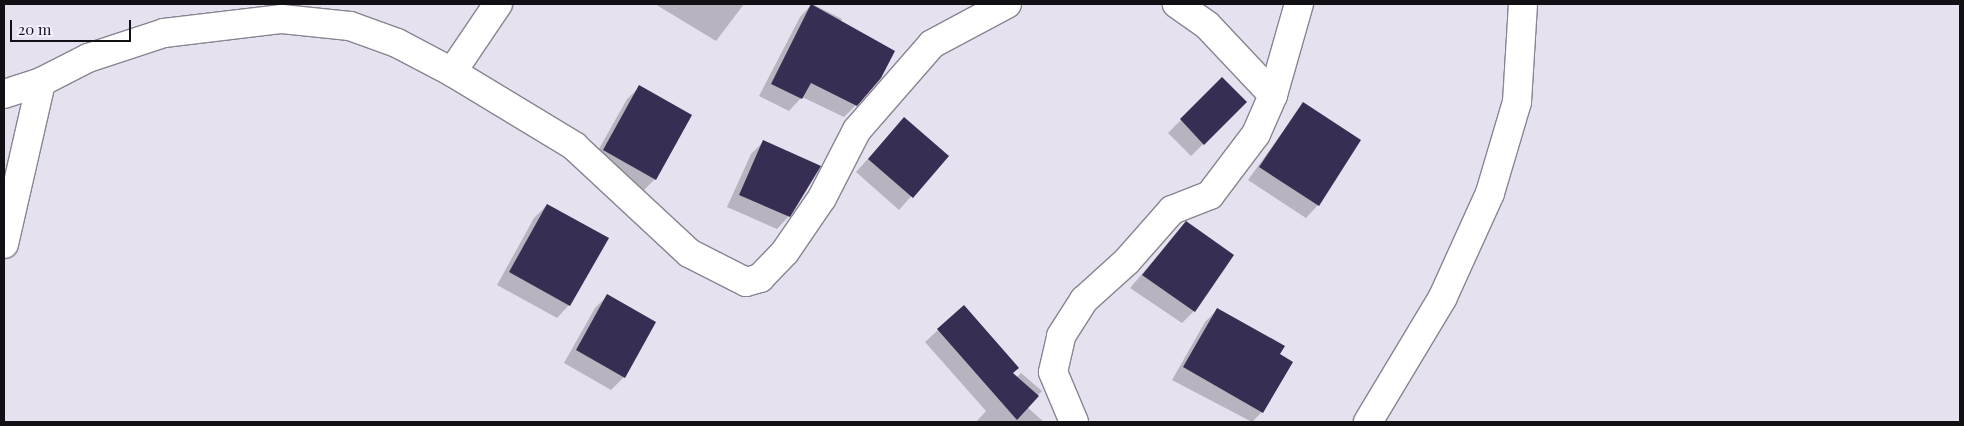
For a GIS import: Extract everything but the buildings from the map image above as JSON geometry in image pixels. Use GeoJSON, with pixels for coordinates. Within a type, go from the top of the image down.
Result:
{"type":"FeatureCollection","features":[{"type":"Feature","properties":{"kind":"street"},"geometry":{"type":"LineString","coordinates":[[452,72],[498,4]]}},
{"type":"Feature","properties":{"kind":"street"},"geometry":{"type":"LineString","coordinates":[[4,94],[41,82],[88,58],[164,33],[282,19],[350,26],[397,43],[452,72],[574,146],[689,253],[746,282],[760,278],[784,252],[822,198],[857,130],[932,44],[1007,4]]}},
{"type":"Feature","properties":{"kind":"street"},"geometry":{"type":"LineString","coordinates":[[1177,4],[1207,26],[1273,95]]}},
{"type":"Feature","properties":{"kind":"street"},"geometry":{"type":"LineString","coordinates":[[1074,422],[1053,372],[1061,336],[1084,300],[1127,261],[1172,210],[1210,195],[1256,134],[1273,95],[1299,4]]}},
{"type":"Feature","properties":{"kind":"street"},"geometry":{"type":"LineString","coordinates":[[1368,422],[1442,299],[1490,193],[1517,102],[1525,20],[1523,4]]}},
{"type":"Feature","properties":{"kind":"street"},"geometry":{"type":"LineString","coordinates":[[4,244],[41,82]]}}]}
